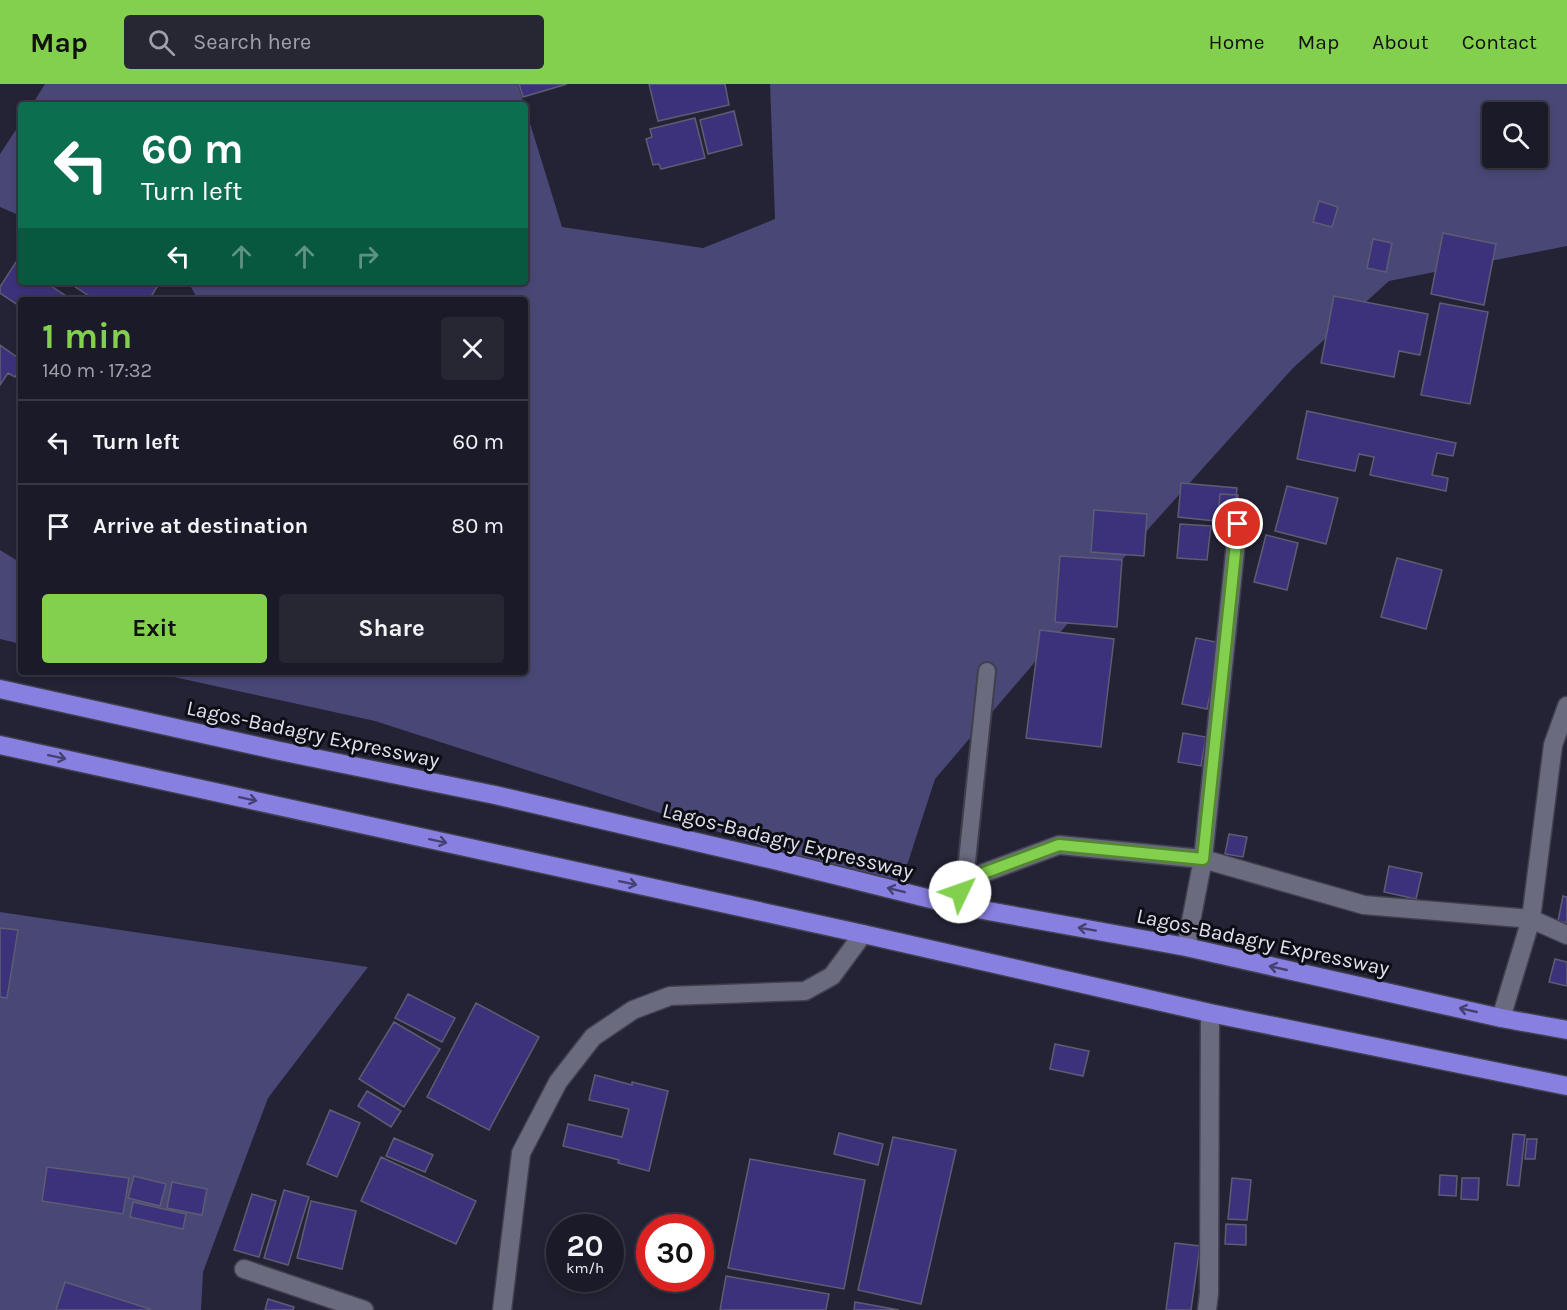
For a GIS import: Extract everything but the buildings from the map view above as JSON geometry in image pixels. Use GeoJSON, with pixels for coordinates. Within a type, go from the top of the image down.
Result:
{"type":"FeatureCollection","features":[{"type":"Feature","properties":{"kind":"highway","name":"Lagos-Badagry Expressway"},"geometry":{"type":"LineString","coordinates":[[0,689],[275,750],[495,795],[955,905],[1186,947],[1501,1018],[1567,1030]]}},
{"type":"Feature","properties":{"kind":"highway"},"geometry":{"type":"LineString","coordinates":[[0,745],[863,934],[1210,1013],[1567,1086]]}},
{"type":"Feature","properties":{"kind":"street"},"geometry":{"type":"LineString","coordinates":[[1186,947],[1203,859],[1238,524]]}},
{"type":"Feature","properties":{"kind":"street"},"geometry":{"type":"LineString","coordinates":[[1501,1018],[1531,919],[1552,745],[1567,706]]}},
{"type":"Feature","properties":{"kind":"street"},"geometry":{"type":"LineString","coordinates":[[955,905],[965,880],[1059,845],[1203,859],[1364,905],[1531,919],[1567,935]]}},
{"type":"Feature","properties":{"kind":"street"},"geometry":{"type":"LineString","coordinates":[[502,1310],[521,1153],[558,1082],[593,1037],[633,1010],[670,996],[805,991],[832,976],[863,934]]}},
{"type":"Feature","properties":{"kind":"street"},"geometry":{"type":"LineString","coordinates":[[1207,1310],[1209,1293],[1210,1013]]}},
{"type":"Feature","properties":{"kind":"street"},"geometry":{"type":"LineString","coordinates":[[244,1269],[364,1310]]}},
{"type":"Feature","properties":{"kind":"lane"},"geometry":{"type":"LineString","coordinates":[[965,880],[987,671]]}},
{"type":"Feature","properties":{"kind":"shaded area"},"geometry":{"type":"Polygon","coordinates":[[[45,84],[518,84],[523,102],[34,102],[45,84]]]}},
{"type":"Feature","properties":{"kind":"shaded area"},"geometry":{"type":"Polygon","coordinates":[[[770,84],[1567,84],[1567,246],[1389,281],[1293,368],[1151,526],[935,779],[899,890],[375,721],[165,675],[528,675],[528,297],[196,297],[191,287],[187,285],[528,285],[528,117],[562,227],[703,248],[775,219],[770,84]]]}},
{"type":"Feature","properties":{"kind":"shaded area"},"geometry":{"type":"Polygon","coordinates":[[[18,127],[18,215],[0,207],[0,154],[18,127]]]}},
{"type":"Feature","properties":{"kind":"shaded area"},"geometry":{"type":"Polygon","coordinates":[[[0,550],[18,561],[18,643],[0,639],[0,550]]]}},
{"type":"Feature","properties":{"kind":"shaded area"},"geometry":{"type":"Polygon","coordinates":[[[0,912],[368,967],[268,1098],[203,1272],[201,1310],[0,1310],[0,912]]]}},
{"type":"Feature","properties":{"kind":"route"},"geometry":{"type":"LineString","coordinates":[[960,892],[965,880],[1059,845],[1203,859],[1238,524]]}}]}
